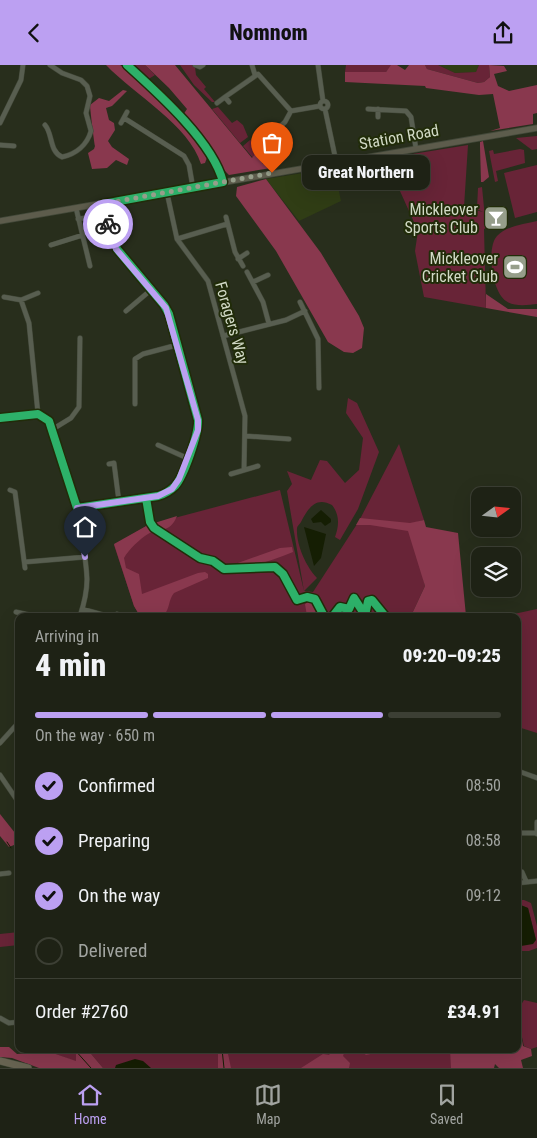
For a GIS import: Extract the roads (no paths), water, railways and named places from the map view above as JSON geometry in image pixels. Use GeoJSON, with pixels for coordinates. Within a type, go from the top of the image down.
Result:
{"type":"FeatureCollection","features":[{"type":"Feature","properties":{"kind":"highway"},"geometry":{"type":"LineString","coordinates":[[0,1061],[28,1068]]}},
{"type":"Feature","properties":{"kind":"main road","name":"Station Road"},"geometry":{"type":"LineString","coordinates":[[0,221],[166,193],[336,161],[537,128]]}},
{"type":"Feature","properties":{"kind":"street"},"geometry":{"type":"LineString","coordinates":[[0,123],[20,80],[24,65]]}},
{"type":"Feature","properties":{"kind":"street"},"geometry":{"type":"LineString","coordinates":[[45,125],[50,133],[54,149],[60,156],[72,154],[86,143],[92,128],[86,113],[90,99],[88,88],[83,81],[62,73],[50,65]]}},
{"type":"Feature","properties":{"kind":"street"},"geometry":{"type":"LineString","coordinates":[[194,65],[200,67],[203,65]]}},
{"type":"Feature","properties":{"kind":"street"},"geometry":{"type":"LineString","coordinates":[[252,65],[255,75]]}},
{"type":"Feature","properties":{"kind":"street"},"geometry":{"type":"LineString","coordinates":[[318,65],[323,105],[336,161]]}},
{"type":"Feature","properties":{"kind":"street"},"geometry":{"type":"LineString","coordinates":[[218,103],[255,75],[261,76],[291,111]]}},
{"type":"Feature","properties":{"kind":"street"},"geometry":{"type":"LineString","coordinates":[[225,97],[229,102]]}},
{"type":"Feature","properties":{"kind":"street"},"geometry":{"type":"LineString","coordinates":[[291,111],[323,105]]}},
{"type":"Feature","properties":{"kind":"street"},"geometry":{"type":"LineString","coordinates":[[368,109],[399,109],[410,113],[416,149]]}},
{"type":"Feature","properties":{"kind":"street"},"geometry":{"type":"LineString","coordinates":[[378,109],[378,117]]}},
{"type":"Feature","properties":{"kind":"street"},"geometry":{"type":"LineString","coordinates":[[263,143],[285,122],[291,111]]}},
{"type":"Feature","properties":{"kind":"street"},"geometry":{"type":"LineString","coordinates":[[127,112],[123,120],[184,156],[189,165],[193,188]]}},
{"type":"Feature","properties":{"kind":"street"},"geometry":{"type":"LineString","coordinates":[[50,133],[56,132]]}},
{"type":"Feature","properties":{"kind":"street"},"geometry":{"type":"LineString","coordinates":[[86,143],[91,147]]}},
{"type":"Feature","properties":{"kind":"street"},"geometry":{"type":"LineString","coordinates":[[0,145],[14,145]]}},
{"type":"Feature","properties":{"kind":"street","name":"Foragers Way"},"geometry":{"type":"LineString","coordinates":[[166,193],[177,239],[208,281],[245,417],[244,469]]}},
{"type":"Feature","properties":{"kind":"street"},"geometry":{"type":"LineString","coordinates":[[77,508],[158,496],[169,491],[179,479],[198,423],[166,308],[152,289],[116,249],[103,204]]}},
{"type":"Feature","properties":{"kind":"street"},"geometry":{"type":"LineString","coordinates":[[76,208],[90,266]]}},
{"type":"Feature","properties":{"kind":"street"},"geometry":{"type":"LineString","coordinates":[[78,219],[106,215]]}},
{"type":"Feature","properties":{"kind":"street"},"geometry":{"type":"LineString","coordinates":[[226,217],[238,259],[243,266]]}},
{"type":"Feature","properties":{"kind":"street"},"geometry":{"type":"LineString","coordinates":[[177,239],[227,224]]}},
{"type":"Feature","properties":{"kind":"street"},"geometry":{"type":"LineString","coordinates":[[56,250],[53,245],[82,235]]}},
{"type":"Feature","properties":{"kind":"street"},"geometry":{"type":"LineString","coordinates":[[238,259],[247,253]]}},
{"type":"Feature","properties":{"kind":"street"},"geometry":{"type":"LineString","coordinates":[[247,272],[263,302],[269,324]]}},
{"type":"Feature","properties":{"kind":"street"},"geometry":{"type":"LineString","coordinates":[[253,282],[268,275]]}},
{"type":"Feature","properties":{"kind":"street"},"geometry":{"type":"LineString","coordinates":[[126,311],[129,305],[152,289]]}},
{"type":"Feature","properties":{"kind":"street"},"geometry":{"type":"LineString","coordinates":[[21,300],[25,296],[38,293]]}},
{"type":"Feature","properties":{"kind":"street"},"geometry":{"type":"LineString","coordinates":[[7,295],[21,300]]}},
{"type":"Feature","properties":{"kind":"street"},"geometry":{"type":"LineString","coordinates":[[21,300],[30,335],[38,414]]}},
{"type":"Feature","properties":{"kind":"street"},"geometry":{"type":"LineString","coordinates":[[300,302],[318,339],[318,388]]}},
{"type":"Feature","properties":{"kind":"street"},"geometry":{"type":"LineString","coordinates":[[223,336],[286,320],[305,311]]}},
{"type":"Feature","properties":{"kind":"street"},"geometry":{"type":"LineString","coordinates":[[30,335],[37,334]]}},
{"type":"Feature","properties":{"kind":"street"},"geometry":{"type":"LineString","coordinates":[[53,429],[71,418],[79,407],[80,338]]}},
{"type":"Feature","properties":{"kind":"street"},"geometry":{"type":"LineString","coordinates":[[136,404],[138,398],[134,359],[143,354],[177,345]]}},
{"type":"Feature","properties":{"kind":"street"},"geometry":{"type":"LineString","coordinates":[[0,418],[38,414],[49,421],[53,429],[77,508],[85,557],[86,585],[81,613]]}},
{"type":"Feature","properties":{"kind":"street"},"geometry":{"type":"LineString","coordinates":[[246,436],[289,439]]}},
{"type":"Feature","properties":{"kind":"street"},"geometry":{"type":"LineString","coordinates":[[161,445],[187,458]]}},
{"type":"Feature","properties":{"kind":"street"},"geometry":{"type":"LineString","coordinates":[[108,464],[114,463],[119,502]]}},
{"type":"Feature","properties":{"kind":"street"},"geometry":{"type":"LineString","coordinates":[[231,474],[258,466]]}},
{"type":"Feature","properties":{"kind":"street"},"geometry":{"type":"LineString","coordinates":[[10,490],[15,492],[19,508],[25,568]]}},
{"type":"Feature","properties":{"kind":"street"},"geometry":{"type":"LineString","coordinates":[[25,562],[85,557]]}},
{"type":"Feature","properties":{"kind":"street"},"geometry":{"type":"LineString","coordinates":[[82,609],[96,613]]}},
{"type":"Feature","properties":{"kind":"street"},"geometry":{"type":"LineString","coordinates":[[0,743],[15,727]]}},
{"type":"Feature","properties":{"kind":"street"},"geometry":{"type":"LineString","coordinates":[[521,772],[537,778]]}},
{"type":"Feature","properties":{"kind":"street"},"geometry":{"type":"LineString","coordinates":[[0,775],[15,797]]}},
{"type":"Feature","properties":{"kind":"street"},"geometry":{"type":"LineString","coordinates":[[521,833],[537,834],[537,822]]}},
{"type":"Feature","properties":{"kind":"street"},"geometry":{"type":"LineString","coordinates":[[521,872],[526,881]]}},
{"type":"Feature","properties":{"kind":"street"},"geometry":{"type":"LineString","coordinates":[[0,874],[9,873]]}},
{"type":"Feature","properties":{"kind":"street"},"geometry":{"type":"LineString","coordinates":[[521,882],[537,881]]}},
{"type":"Feature","properties":{"kind":"street"},"geometry":{"type":"LineString","coordinates":[[0,1018],[9,1023],[15,1022]]}},
{"type":"Feature","properties":{"kind":"waterway"},"geometry":{"type":"LineString","coordinates":[[7,842],[11,848]]}},
{"type":"Feature","properties":{"kind":"waterway"},"geometry":{"type":"LineString","coordinates":[[78,1053],[91,1068]]}},
{"type":"Feature","properties":{"kind":"waterway"},"geometry":{"type":"LineString","coordinates":[[222,1053],[224,1068]]}},
{"type":"Feature","properties":{"kind":"place","name":"Great Northern"},"geometry":{"type":"Point","coordinates":[272,173]}},
{"type":"Feature","properties":{"kind":"place","name":"Mickleover Sports Club"},"geometry":{"type":"Point","coordinates":[496,218]}},
{"type":"Feature","properties":{"kind":"place","name":"Mickleover Cricket Club"},"geometry":{"type":"Point","coordinates":[515,267]}}]}
